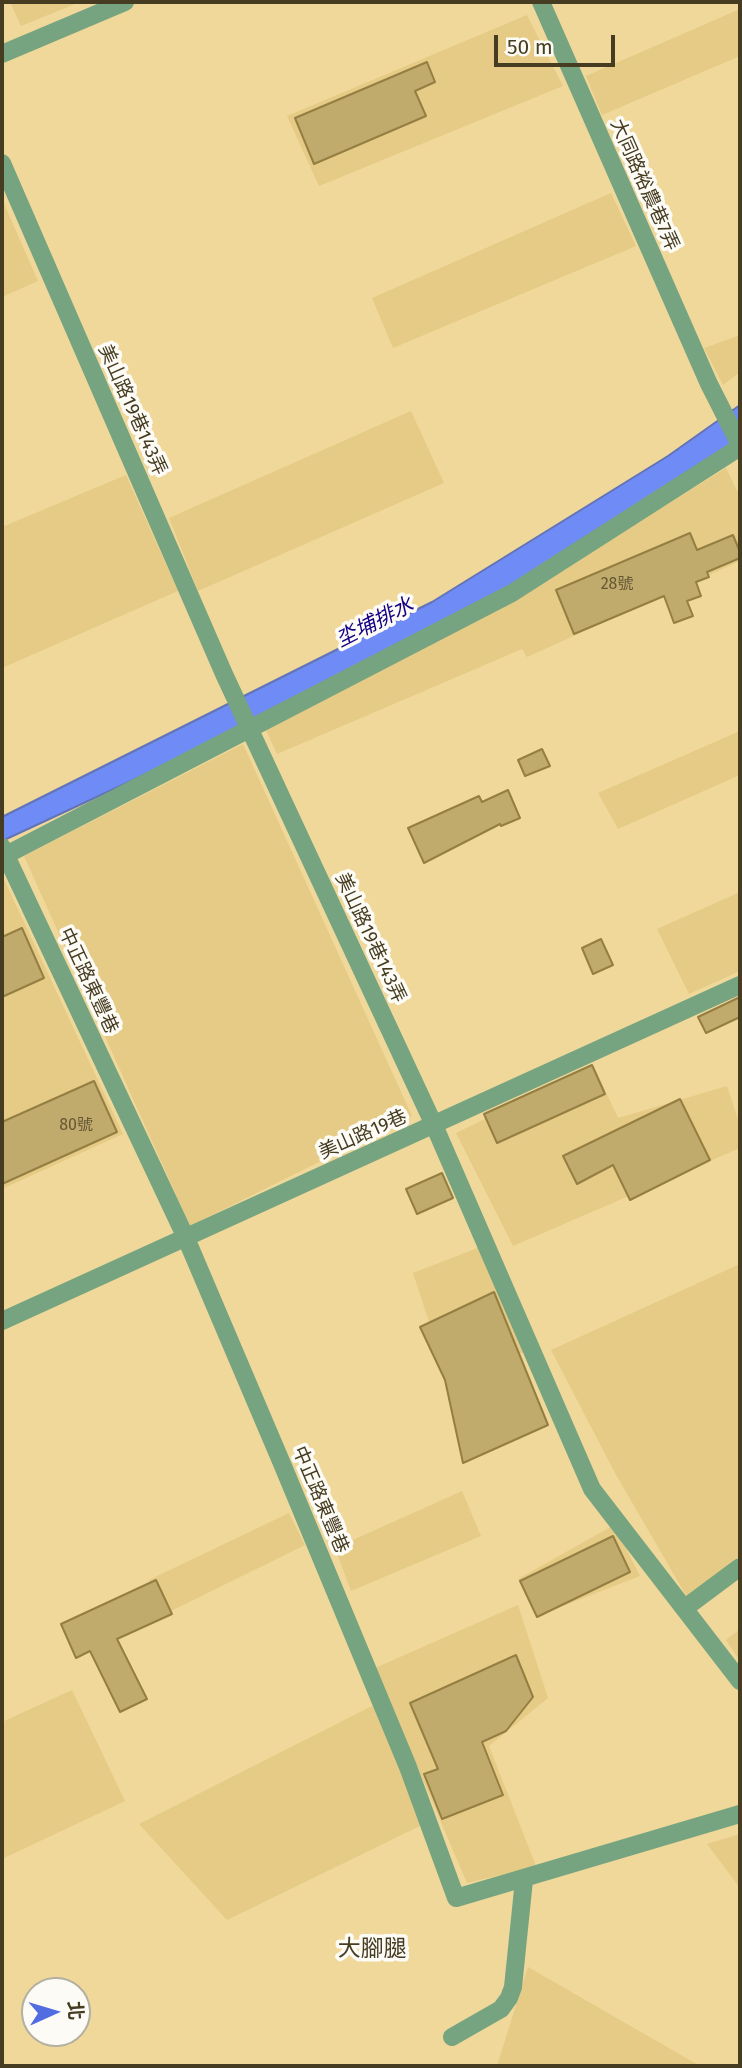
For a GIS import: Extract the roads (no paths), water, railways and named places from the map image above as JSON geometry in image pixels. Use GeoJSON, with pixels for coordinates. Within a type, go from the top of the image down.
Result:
{"type":"FeatureCollection","features":[{"type":"Feature","properties":{"kind":"street"},"geometry":{"type":"LineString","coordinates":[[2,54],[125,2]]}},
{"type":"Feature","properties":{"kind":"street","name":"大同路裕農巷7弄"},"geometry":{"type":"LineString","coordinates":[[541,2],[709,384],[740,446]]}},
{"type":"Feature","properties":{"kind":"street","name":"美山路19巷143弄"},"geometry":{"type":"LineString","coordinates":[[2,163],[224,674],[434,1125]]}},
{"type":"Feature","properties":{"kind":"street"},"geometry":{"type":"LineString","coordinates":[[3,853],[250,730],[512,593],[740,446]]}},
{"type":"Feature","properties":{"kind":"street","name":"中正路東豐巷"},"geometry":{"type":"LineString","coordinates":[[3,853],[186,1238],[408,1768],[456,1898],[740,1814]]}},
{"type":"Feature","properties":{"kind":"street","name":"美山路19巷"},"geometry":{"type":"LineString","coordinates":[[2,1321],[740,985]]}},
{"type":"Feature","properties":{"kind":"street"},"geometry":{"type":"LineString","coordinates":[[434,1125],[592,1489],[740,1681]]}},
{"type":"Feature","properties":{"kind":"street"},"geometry":{"type":"LineString","coordinates":[[685,1608],[740,1567]]}},
{"type":"Feature","properties":{"kind":"street"},"geometry":{"type":"LineString","coordinates":[[452,2037],[501,2009],[509,1998],[513,1987],[524,1880]]}},
{"type":"Feature","properties":{"kind":"water"},"geometry":{"type":"Polygon","coordinates":[[[740,405],[740,441],[565,562],[299,703],[2,841],[2,817],[432,602],[668,456],[740,405]]]}},
{"type":"Feature","properties":{"kind":"district","name":"大腳腿"},"geometry":{"type":"Point","coordinates":[372,1950]}},
{"type":"Feature","properties":{"kind":"water label","name":"坔埔排水"},"geometry":{"type":"Point","coordinates":[375,623]}}]}
